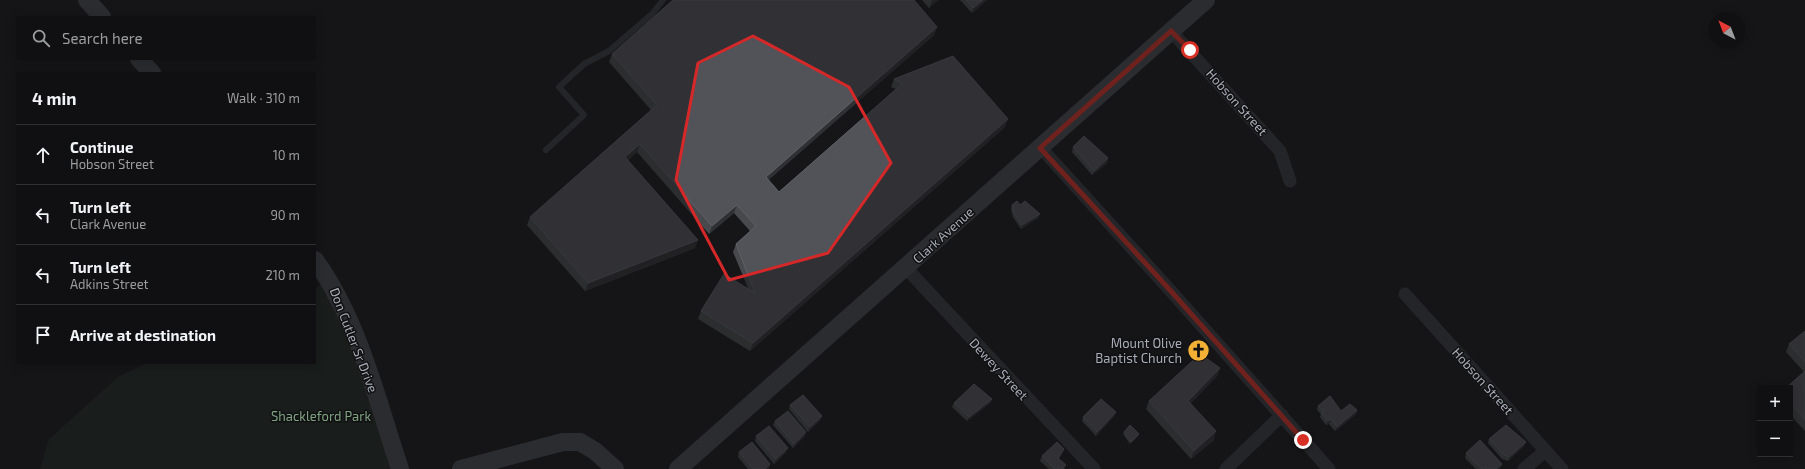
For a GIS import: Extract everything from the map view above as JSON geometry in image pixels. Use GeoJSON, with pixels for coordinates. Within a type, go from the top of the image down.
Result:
{"type":"FeatureCollection","features":[{"type":"Feature","properties":{"kind":"street","name":"Clark Avenue"},"geometry":{"type":"LineString","coordinates":[[678,469],[906,268],[1203,1]]}},
{"type":"Feature","properties":{"kind":"street","name":"Hobson Street"},"geometry":{"type":"LineString","coordinates":[[1171,31],[1280,150],[1290,181]]}},
{"type":"Feature","properties":{"kind":"street"},"geometry":{"type":"LineString","coordinates":[[140,60],[151,72]]}},
{"type":"Feature","properties":{"kind":"street"},"geometry":{"type":"LineString","coordinates":[[1040,148],[1282,415],[1329,469]]}},
{"type":"Feature","properties":{"kind":"street","name":"Don Cutler Sr Drive"},"geometry":{"type":"LineString","coordinates":[[316,261],[331,281],[342,302],[360,348],[400,469]]}},
{"type":"Feature","properties":{"kind":"street","name":"Dewey Street"},"geometry":{"type":"LineString","coordinates":[[906,268],[1094,469]]}},
{"type":"Feature","properties":{"kind":"street","name":"Hobson Street"},"geometry":{"type":"LineString","coordinates":[[1405,294],[1562,469]]}},
{"type":"Feature","properties":{"kind":"street"},"geometry":{"type":"LineString","coordinates":[[1226,469],[1282,415]]}},
{"type":"Feature","properties":{"kind":"street"},"geometry":{"type":"LineString","coordinates":[[461,469],[563,442],[580,442],[595,451],[615,469]]}},
{"type":"Feature","properties":{"kind":"street"},"geometry":{"type":"LineString","coordinates":[[1524,469],[1545,451]]}},
{"type":"Feature","properties":{"kind":"lane"},"geometry":{"type":"LineString","coordinates":[[546,150],[584,115],[559,87],[584,64],[609,51],[652,14],[664,0]]}},
{"type":"Feature","properties":{"kind":"highlighted area"},"geometry":{"type":"Polygon","coordinates":[[[753,36],[849,87],[891,163],[828,253],[729,280],[676,180],[698,63],[753,36]]]}},
{"type":"Feature","properties":{"kind":"green space","name":"Shackleford Park"},"geometry":{"type":"Polygon","coordinates":[[[328,282],[398,469],[40,469],[49,439],[118,377],[145,364],[316,364],[316,288],[328,282]]]}},
{"type":"Feature","properties":{"kind":"building"},"geometry":{"type":"Polygon","coordinates":[[[673,0],[914,0],[937,27],[766,177],[779,192],[902,84],[894,79],[953,56],[1008,119],[753,343],[701,311],[724,274],[755,293],[736,244],[756,226],[737,205],[712,226],[640,144],[625,157],[698,240],[588,283],[530,217],[657,105],[612,54],[673,0]]]}},
{"type":"Feature","properties":{"kind":"building"},"geometry":{"type":"Polygon","coordinates":[[[966,0],[983,0],[973,8],[966,0]]]}},
{"type":"Feature","properties":{"kind":"building"},"geometry":{"type":"Polygon","coordinates":[[[1084,136],[1108,158],[1094,171],[1073,147],[1084,136]]]}},
{"type":"Feature","properties":{"kind":"building"},"geometry":{"type":"Polygon","coordinates":[[[1017,201],[1020,205],[1025,201],[1040,214],[1022,225],[1014,213],[1012,205],[1017,201]]]}},
{"type":"Feature","properties":{"kind":"building"},"geometry":{"type":"Polygon","coordinates":[[[1805,331],[1805,362],[1789,344],[1805,331]]]}},
{"type":"Feature","properties":{"kind":"building"},"geometry":{"type":"Polygon","coordinates":[[[1200,354],[1220,368],[1188,401],[1216,431],[1194,451],[1149,401],[1200,354]]]}},
{"type":"Feature","properties":{"kind":"building"},"geometry":{"type":"Polygon","coordinates":[[[1805,371],[1805,420],[1793,406],[1793,385],[1789,385],[1805,371]]]}},
{"type":"Feature","properties":{"kind":"building"},"geometry":{"type":"Polygon","coordinates":[[[974,384],[992,399],[969,417],[954,403],[974,384]]]}},
{"type":"Feature","properties":{"kind":"building"},"geometry":{"type":"Polygon","coordinates":[[[803,395],[822,416],[810,427],[790,405],[803,395]]]}},
{"type":"Feature","properties":{"kind":"building"},"geometry":{"type":"Polygon","coordinates":[[[1330,396],[1341,411],[1350,404],[1357,410],[1337,427],[1331,419],[1328,421],[1321,413],[1324,411],[1318,406],[1330,396]]]}},
{"type":"Feature","properties":{"kind":"building"},"geometry":{"type":"Polygon","coordinates":[[[1101,399],[1116,412],[1097,432],[1083,417],[1101,399]]]}},
{"type":"Feature","properties":{"kind":"building"},"geometry":{"type":"Polygon","coordinates":[[[788,411],[806,432],[794,444],[775,421],[788,411]]]}},
{"type":"Feature","properties":{"kind":"building"},"geometry":{"type":"Polygon","coordinates":[[[1130,425],[1139,434],[1131,442],[1124,432],[1130,425]]]}},
{"type":"Feature","properties":{"kind":"building"},"geometry":{"type":"Polygon","coordinates":[[[1506,425],[1526,442],[1509,457],[1504,455],[1489,439],[1506,425]]]}},
{"type":"Feature","properties":{"kind":"building"},"geometry":{"type":"Polygon","coordinates":[[[769,426],[788,448],[776,459],[756,436],[769,426]]]}},
{"type":"Feature","properties":{"kind":"building"},"geometry":{"type":"Polygon","coordinates":[[[1480,440],[1502,464],[1496,469],[1482,469],[1466,453],[1480,440]]]}},
{"type":"Feature","properties":{"kind":"building"},"geometry":{"type":"Polygon","coordinates":[[[752,442],[770,464],[765,469],[753,469],[739,452],[752,442]]]}},
{"type":"Feature","properties":{"kind":"building"},"geometry":{"type":"Polygon","coordinates":[[[1057,442],[1064,449],[1058,458],[1066,465],[1062,469],[1055,469],[1042,456],[1057,442]]]}},
{"type":"Feature","properties":{"kind":"place","name":"Mount Olive Baptist Church"},"geometry":{"type":"Point","coordinates":[1198,350]}},
{"type":"Feature","properties":{"kind":"route"},"geometry":{"type":"LineString","coordinates":[[1190,50],[1171,31],[1040,148],[1058,165],[1303,440]]}}]}
